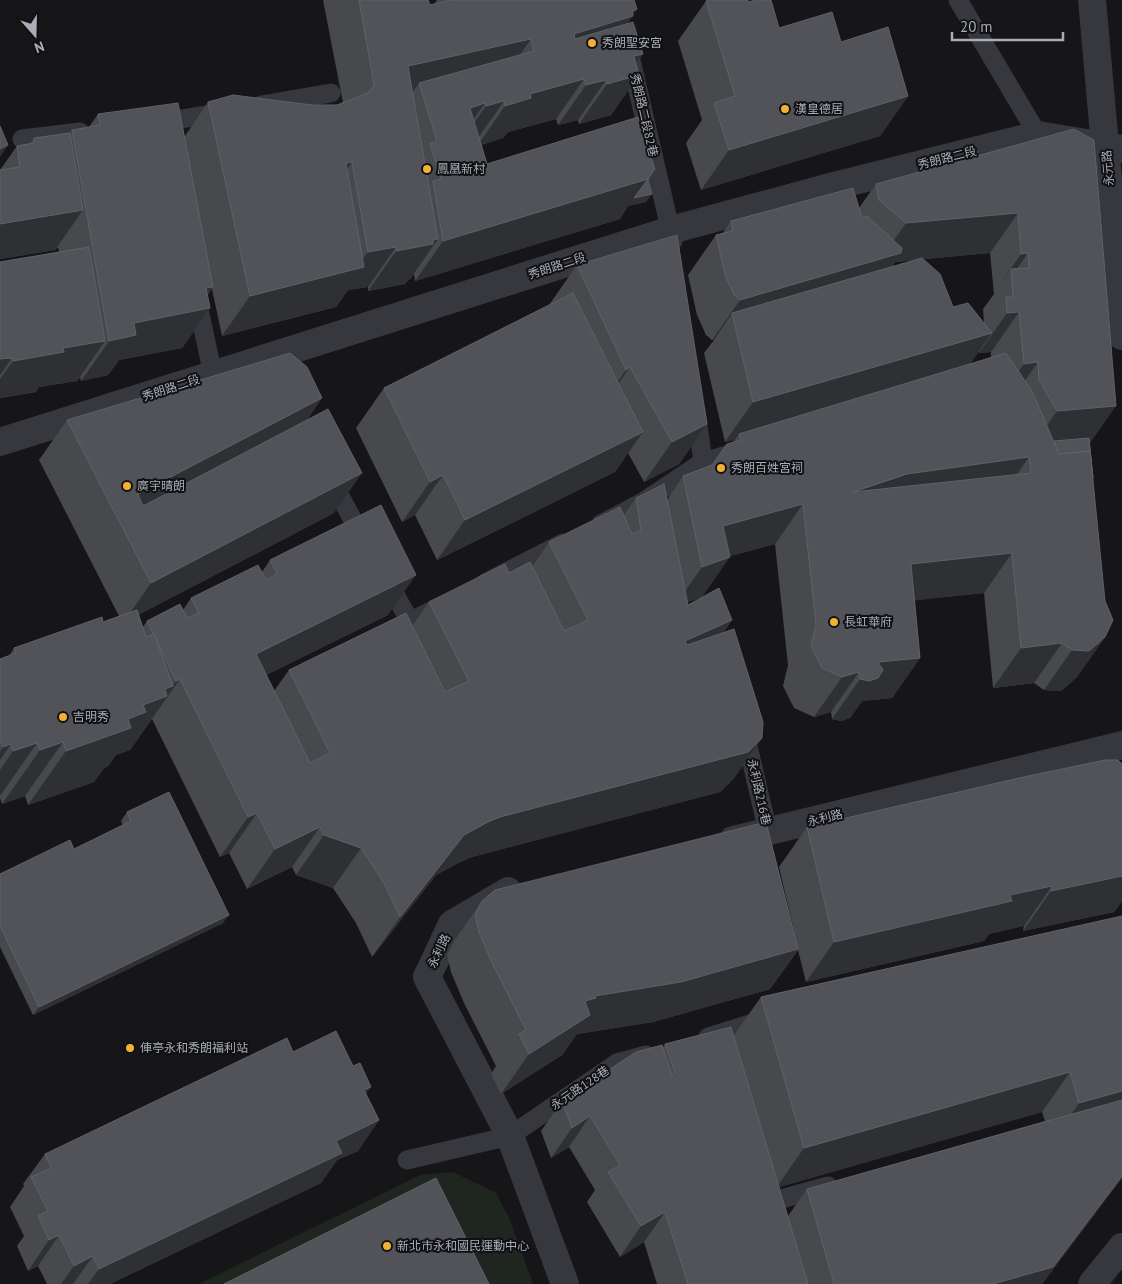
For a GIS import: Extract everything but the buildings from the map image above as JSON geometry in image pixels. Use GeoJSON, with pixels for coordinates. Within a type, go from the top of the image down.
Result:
{"type":"FeatureCollection","features":[{"type":"Feature","properties":{"kind":"street","name":"永元路"},"geometry":{"type":"LineString","coordinates":[[1092,0],[1114,148],[1122,336]]}},
{"type":"Feature","properties":{"kind":"street","name":"秀朗路二段"},"geometry":{"type":"LineString","coordinates":[[0,442],[214,374],[271,367],[671,230],[830,187],[1038,135],[1114,148]]}},
{"type":"Feature","properties":{"kind":"street","name":"永利路"},"geometry":{"type":"LineString","coordinates":[[710,845],[1122,745]]}},
{"type":"Feature","properties":{"kind":"street","name":"永利路"},"geometry":{"type":"LineString","coordinates":[[527,884],[517,886],[452,924],[427,977],[510,1136],[565,1284]]}},
{"type":"Feature","properties":{"kind":"street"},"geometry":{"type":"LineString","coordinates":[[1092,1284],[1122,1247]]}},
{"type":"Feature","properties":{"kind":"lane"},"geometry":{"type":"LineString","coordinates":[[958,0],[1038,135]]}},
{"type":"Feature","properties":{"kind":"lane","name":"秀朗路二段82巷"},"geometry":{"type":"LineString","coordinates":[[625,36],[671,230],[675,258]]}},
{"type":"Feature","properties":{"kind":"lane"},"geometry":{"type":"LineString","coordinates":[[140,125],[331,93]]}},
{"type":"Feature","properties":{"kind":"lane"},"geometry":{"type":"LineString","coordinates":[[160,123],[164,142]]}},
{"type":"Feature","properties":{"kind":"lane"},"geometry":{"type":"LineString","coordinates":[[22,139],[100,130]]}},
{"type":"Feature","properties":{"kind":"lane"},"geometry":{"type":"LineString","coordinates":[[193,278],[214,374]]}},
{"type":"Feature","properties":{"kind":"lane"},"geometry":{"type":"LineString","coordinates":[[694,398],[703,462]]}},
{"type":"Feature","properties":{"kind":"lane"},"geometry":{"type":"LineString","coordinates":[[471,590],[643,502],[703,462],[760,445]]}},
{"type":"Feature","properties":{"kind":"lane"},"geometry":{"type":"LineString","coordinates":[[322,462],[410,621]]}},
{"type":"Feature","properties":{"kind":"lane"},"geometry":{"type":"LineString","coordinates":[[336,531],[354,522]]}},
{"type":"Feature","properties":{"kind":"lane"},"geometry":{"type":"LineString","coordinates":[[375,639],[453,599]]}},
{"type":"Feature","properties":{"kind":"lane","name":"永利路216巷"},"geometry":{"type":"LineString","coordinates":[[741,714],[768,832]]}},
{"type":"Feature","properties":{"kind":"lane"},"geometry":{"type":"LineString","coordinates":[[691,1042],[784,1013]]}},
{"type":"Feature","properties":{"kind":"lane"},"geometry":{"type":"LineString","coordinates":[[719,1034],[724,1053]]}},
{"type":"Feature","properties":{"kind":"lane","name":"永元路128巷"},"geometry":{"type":"LineString","coordinates":[[510,1136],[617,1063],[664,1050]]}},
{"type":"Feature","properties":{"kind":"lane"},"geometry":{"type":"LineString","coordinates":[[407,1160],[510,1136]]}},
{"type":"Feature","properties":{"kind":"lane"},"geometry":{"type":"LineString","coordinates":[[762,1184],[770,1212],[844,1182]]}},
{"type":"Feature","properties":{"kind":"shaded area"},"geometry":{"type":"Polygon","coordinates":[[[453,1172],[496,1193],[510,1220],[533,1284],[199,1284],[420,1175],[453,1172]]]}},
{"type":"Feature","properties":{"kind":"place","name":"秀朗聖安宮"},"geometry":{"type":"Point","coordinates":[592,43]}},
{"type":"Feature","properties":{"kind":"place","name":"漢皇德居"},"geometry":{"type":"Point","coordinates":[785,109]}},
{"type":"Feature","properties":{"kind":"place","name":"鳳凰新村"},"geometry":{"type":"Point","coordinates":[427,169]}},
{"type":"Feature","properties":{"kind":"place","name":"秀朗百姓宮祠"},"geometry":{"type":"Point","coordinates":[721,468]}},
{"type":"Feature","properties":{"kind":"place","name":"廣宇晴朗"},"geometry":{"type":"Point","coordinates":[127,486]}},
{"type":"Feature","properties":{"kind":"place","name":"長虹華府"},"geometry":{"type":"Point","coordinates":[834,622]}},
{"type":"Feature","properties":{"kind":"place","name":"吉明秀"},"geometry":{"type":"Point","coordinates":[63,717]}},
{"type":"Feature","properties":{"kind":"place","name":"俥亭永和秀朗福利站"},"geometry":{"type":"Point","coordinates":[130,1048]}},
{"type":"Feature","properties":{"kind":"place","name":"新北市永和國民運動中心"},"geometry":{"type":"Point","coordinates":[387,1246]}}]}
